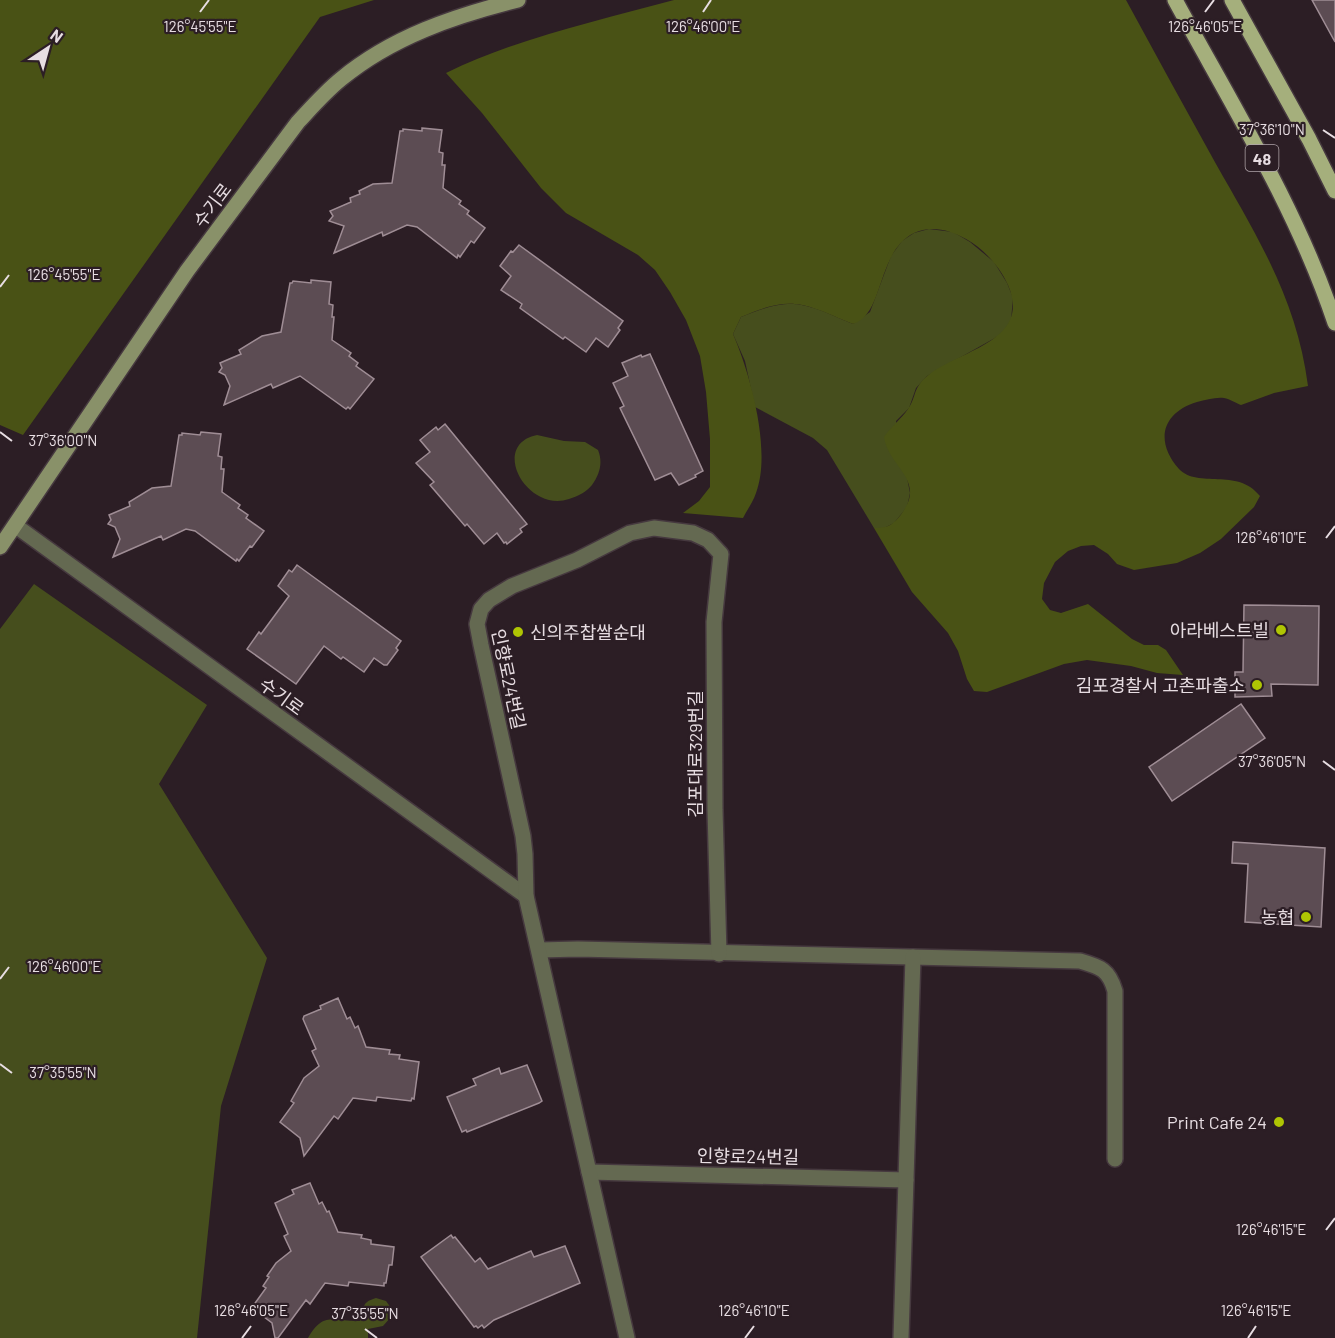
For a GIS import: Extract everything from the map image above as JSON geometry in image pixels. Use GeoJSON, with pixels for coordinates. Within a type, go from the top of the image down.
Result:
{"type":"FeatureCollection","features":[{"type":"Feature","properties":{"kind":"main road","name":"48"},"geometry":{"type":"LineString","coordinates":[[1175,0],[1263,160],[1300,235],[1335,323]]}},
{"type":"Feature","properties":{"kind":"main road"},"geometry":{"type":"LineString","coordinates":[[1232,0],[1335,191]]}},
{"type":"Feature","properties":{"kind":"street","name":"수기로"},"geometry":{"type":"LineString","coordinates":[[0,548],[187,271],[292,130],[319,99],[350,72],[406,37],[437,24],[518,0]]}},
{"type":"Feature","properties":{"kind":"street","name":"수기로"},"geometry":{"type":"LineString","coordinates":[[16,526],[526,896]]}},
{"type":"Feature","properties":{"kind":"street","name":"인향로24번길"},"geometry":{"type":"LineString","coordinates":[[627,1338],[526,896],[523,836],[477,624],[481,609],[489,600],[512,586],[577,560],[630,533],[654,528],[693,533],[708,540],[721,554]]}},
{"type":"Feature","properties":{"kind":"street","name":"김포대로329번길"},"geometry":{"type":"LineString","coordinates":[[719,954],[715,810],[714,622],[721,554]]}},
{"type":"Feature","properties":{"kind":"street"},"geometry":{"type":"LineString","coordinates":[[540,950],[1080,961],[1099,967],[1111,977],[1115,991],[1115,1159]]}},
{"type":"Feature","properties":{"kind":"street"},"geometry":{"type":"LineString","coordinates":[[901,1338],[913,957]]}},
{"type":"Feature","properties":{"kind":"street","name":"인향로24번길"},"geometry":{"type":"LineString","coordinates":[[589,1172],[906,1180]]}},
{"type":"Feature","properties":{"kind":"green space"},"geometry":{"type":"Polygon","coordinates":[[[0,0],[374,0],[320,17],[23,435],[0,425],[0,0]]]}},
{"type":"Feature","properties":{"kind":"green space"},"geometry":{"type":"Polygon","coordinates":[[[674,0],[1126,0],[1274,270],[1295,325],[1308,386],[1274,393],[1241,405],[1224,398],[1197,402],[1176,413],[1169,421],[1165,439],[1167,449],[1179,469],[1196,478],[1240,482],[1251,487],[1260,496],[1254,507],[1221,539],[1200,553],[1177,563],[1134,570],[1117,564],[1108,554],[1094,545],[1081,546],[1068,551],[1055,562],[1044,583],[1042,599],[1050,610],[1061,613],[1088,604],[1132,639],[1144,645],[1158,645],[1166,650],[1183,675],[1157,673],[1131,666],[1087,660],[1064,664],[987,692],[974,691],[948,633],[912,592],[874,528],[882,528],[894,523],[907,504],[910,493],[905,475],[887,448],[884,437],[908,409],[918,386],[925,378],[938,368],[987,343],[1001,333],[1010,320],[1013,304],[1008,285],[1001,272],[979,248],[954,233],[927,229],[914,233],[902,242],[886,268],[871,308],[863,318],[853,324],[798,304],[774,306],[741,317],[733,334],[746,369],[757,412],[762,456],[756,493],[743,518],[683,513],[699,501],[710,487],[710,439],[706,392],[700,356],[686,320],[655,270],[638,255],[566,213],[541,188],[482,113],[446,73],[529,40],[674,0]]]}},
{"type":"Feature","properties":{"kind":"green space"},"geometry":{"type":"Polygon","coordinates":[[[929,229],[953,232],[970,242],[994,262],[1013,298],[1011,320],[1002,334],[927,376],[916,388],[909,408],[896,421],[910,493],[907,507],[894,523],[884,528],[874,528],[827,450],[813,438],[755,407],[745,361],[733,334],[741,317],[786,304],[810,307],[853,324],[870,312],[891,256],[902,241],[914,233],[929,229]]]}},
{"type":"Feature","properties":{"kind":"green space"},"geometry":{"type":"Polygon","coordinates":[[[537,435],[564,441],[585,442],[598,450],[600,468],[592,485],[573,498],[554,501],[528,488],[519,476],[515,463],[516,451],[523,441],[537,435]]]}},
{"type":"Feature","properties":{"kind":"green space"},"geometry":{"type":"Polygon","coordinates":[[[34,584],[207,705],[159,784],[267,958],[221,1106],[197,1338],[0,1338],[0,629],[34,584]]]}},
{"type":"Feature","properties":{"kind":"green space"},"geometry":{"type":"Polygon","coordinates":[[[376,1298],[386,1301],[391,1308],[391,1317],[383,1326],[368,1329],[368,1338],[308,1338],[319,1324],[331,1319],[360,1321],[365,1304],[376,1298]]]}},
{"type":"Feature","properties":{"kind":"building"},"geometry":{"type":"Polygon","coordinates":[[[1312,0],[1335,0],[1335,42],[1312,0]]]}},
{"type":"Feature","properties":{"kind":"building"},"geometry":{"type":"Polygon","coordinates":[[[422,128],[442,130],[439,152],[443,153],[442,165],[445,165],[443,188],[461,201],[459,204],[469,211],[467,214],[485,228],[474,243],[471,241],[457,258],[417,227],[407,225],[383,236],[382,232],[334,253],[344,226],[329,221],[333,216],[330,211],[351,202],[350,198],[373,184],[392,183],[400,131],[403,129],[422,131],[422,128]]]}},
{"type":"Feature","properties":{"kind":"building"},"geometry":{"type":"Polygon","coordinates":[[[519,245],[623,321],[618,328],[620,330],[608,347],[596,338],[586,352],[565,337],[563,339],[520,308],[522,304],[501,290],[511,276],[500,266],[511,251],[513,252],[519,245]]]}},
{"type":"Feature","properties":{"kind":"building"},"geometry":{"type":"Polygon","coordinates":[[[311,280],[331,282],[329,304],[333,305],[332,317],[334,317],[332,340],[351,353],[349,356],[358,363],[356,366],[374,379],[350,409],[348,407],[346,409],[300,376],[273,388],[271,384],[224,405],[230,386],[225,375],[219,372],[222,368],[220,363],[241,354],[239,350],[262,336],[281,332],[290,283],[293,281],[311,283],[311,280]]]}},
{"type":"Feature","properties":{"kind":"building"},"geometry":{"type":"Polygon","coordinates":[[[650,354],[703,471],[679,485],[671,473],[655,480],[620,408],[624,406],[613,383],[628,376],[622,363],[641,355],[642,357],[650,354]]]}},
{"type":"Feature","properties":{"kind":"building"},"geometry":{"type":"Polygon","coordinates":[[[445,424],[527,524],[520,529],[522,532],[507,544],[497,533],[484,544],[467,524],[465,526],[430,485],[434,482],[416,463],[430,452],[420,440],[436,427],[438,430],[445,424]]]}},
{"type":"Feature","properties":{"kind":"building"},"geometry":{"type":"Polygon","coordinates":[[[201,432],[221,434],[218,456],[222,457],[221,469],[224,469],[222,492],[240,505],[238,508],[248,515],[246,518],[264,531],[239,561],[195,531],[186,529],[163,540],[161,536],[113,557],[120,539],[115,527],[108,524],[111,520],[109,515],[130,506],[129,502],[152,488],[171,486],[179,435],[182,433],[200,435],[201,432]]]}},
{"type":"Feature","properties":{"kind":"building"},"geometry":{"type":"Polygon","coordinates":[[[297,565],[401,641],[396,648],[398,650],[387,665],[374,658],[364,672],[324,646],[296,684],[247,649],[289,596],[278,586],[289,570],[292,572],[297,565]]]}},
{"type":"Feature","properties":{"kind":"building","name":"아라베스트빌"},"geometry":{"type":"Polygon","coordinates":[[[1244,605],[1319,606],[1318,685],[1271,684],[1272,696],[1235,697],[1235,672],[1243,672],[1244,605]]]}},
{"type":"Feature","properties":{"kind":"building"},"geometry":{"type":"Polygon","coordinates":[[[1241,704],[1265,738],[1172,801],[1149,767],[1241,704]]]}},
{"type":"Feature","properties":{"kind":"building"},"geometry":{"type":"Polygon","coordinates":[[[1233,842],[1325,848],[1321,927],[1245,922],[1248,864],[1232,863],[1233,842]]]}},
{"type":"Feature","properties":{"kind":"building"},"geometry":{"type":"Polygon","coordinates":[[[338,998],[347,1019],[350,1017],[355,1028],[358,1026],[366,1047],[390,1050],[389,1054],[400,1055],[399,1059],[419,1062],[414,1099],[412,1098],[411,1101],[377,1097],[376,1101],[353,1098],[338,1119],[334,1116],[304,1156],[300,1138],[280,1122],[294,1103],[291,1101],[304,1078],[319,1066],[312,1051],[316,1049],[303,1019],[304,1016],[338,998]]]}},
{"type":"Feature","properties":{"kind":"building"},"geometry":{"type":"Polygon","coordinates":[[[527,1065],[542,1101],[467,1132],[466,1130],[462,1132],[447,1097],[476,1085],[473,1079],[499,1068],[501,1074],[527,1065]]]}},
{"type":"Feature","properties":{"kind":"building"},"geometry":{"type":"Polygon","coordinates":[[[310,1183],[319,1204],[322,1202],[327,1212],[329,1211],[338,1232],[362,1235],[361,1238],[371,1240],[371,1244],[394,1247],[392,1265],[389,1265],[384,1286],[349,1282],[348,1286],[325,1283],[310,1304],[306,1300],[278,1338],[275,1338],[272,1323],[253,1306],[266,1288],[263,1286],[269,1277],[267,1276],[276,1263],[291,1251],[284,1236],[288,1234],[275,1203],[294,1194],[292,1190],[310,1183]]]}},
{"type":"Feature","properties":{"kind":"building"},"geometry":{"type":"Polygon","coordinates":[[[451,1235],[475,1262],[480,1258],[488,1269],[531,1251],[534,1257],[565,1246],[580,1283],[494,1320],[484,1328],[482,1325],[478,1328],[474,1327],[421,1257],[451,1235]]]}},
{"type":"Feature","properties":{"kind":"place","name":"아라베스트빌"},"geometry":{"type":"Point","coordinates":[1281,630]}},
{"type":"Feature","properties":{"kind":"place","name":"신의주찹쌀순대"},"geometry":{"type":"Point","coordinates":[518,632]}},
{"type":"Feature","properties":{"kind":"place","name":"김포경찰서 고촌파출소"},"geometry":{"type":"Point","coordinates":[1257,685]}},
{"type":"Feature","properties":{"kind":"place","name":"농협"},"geometry":{"type":"Point","coordinates":[1306,917]}},
{"type":"Feature","properties":{"kind":"place","name":"Print Cafe 24"},"geometry":{"type":"Point","coordinates":[1279,1122]}}]}
